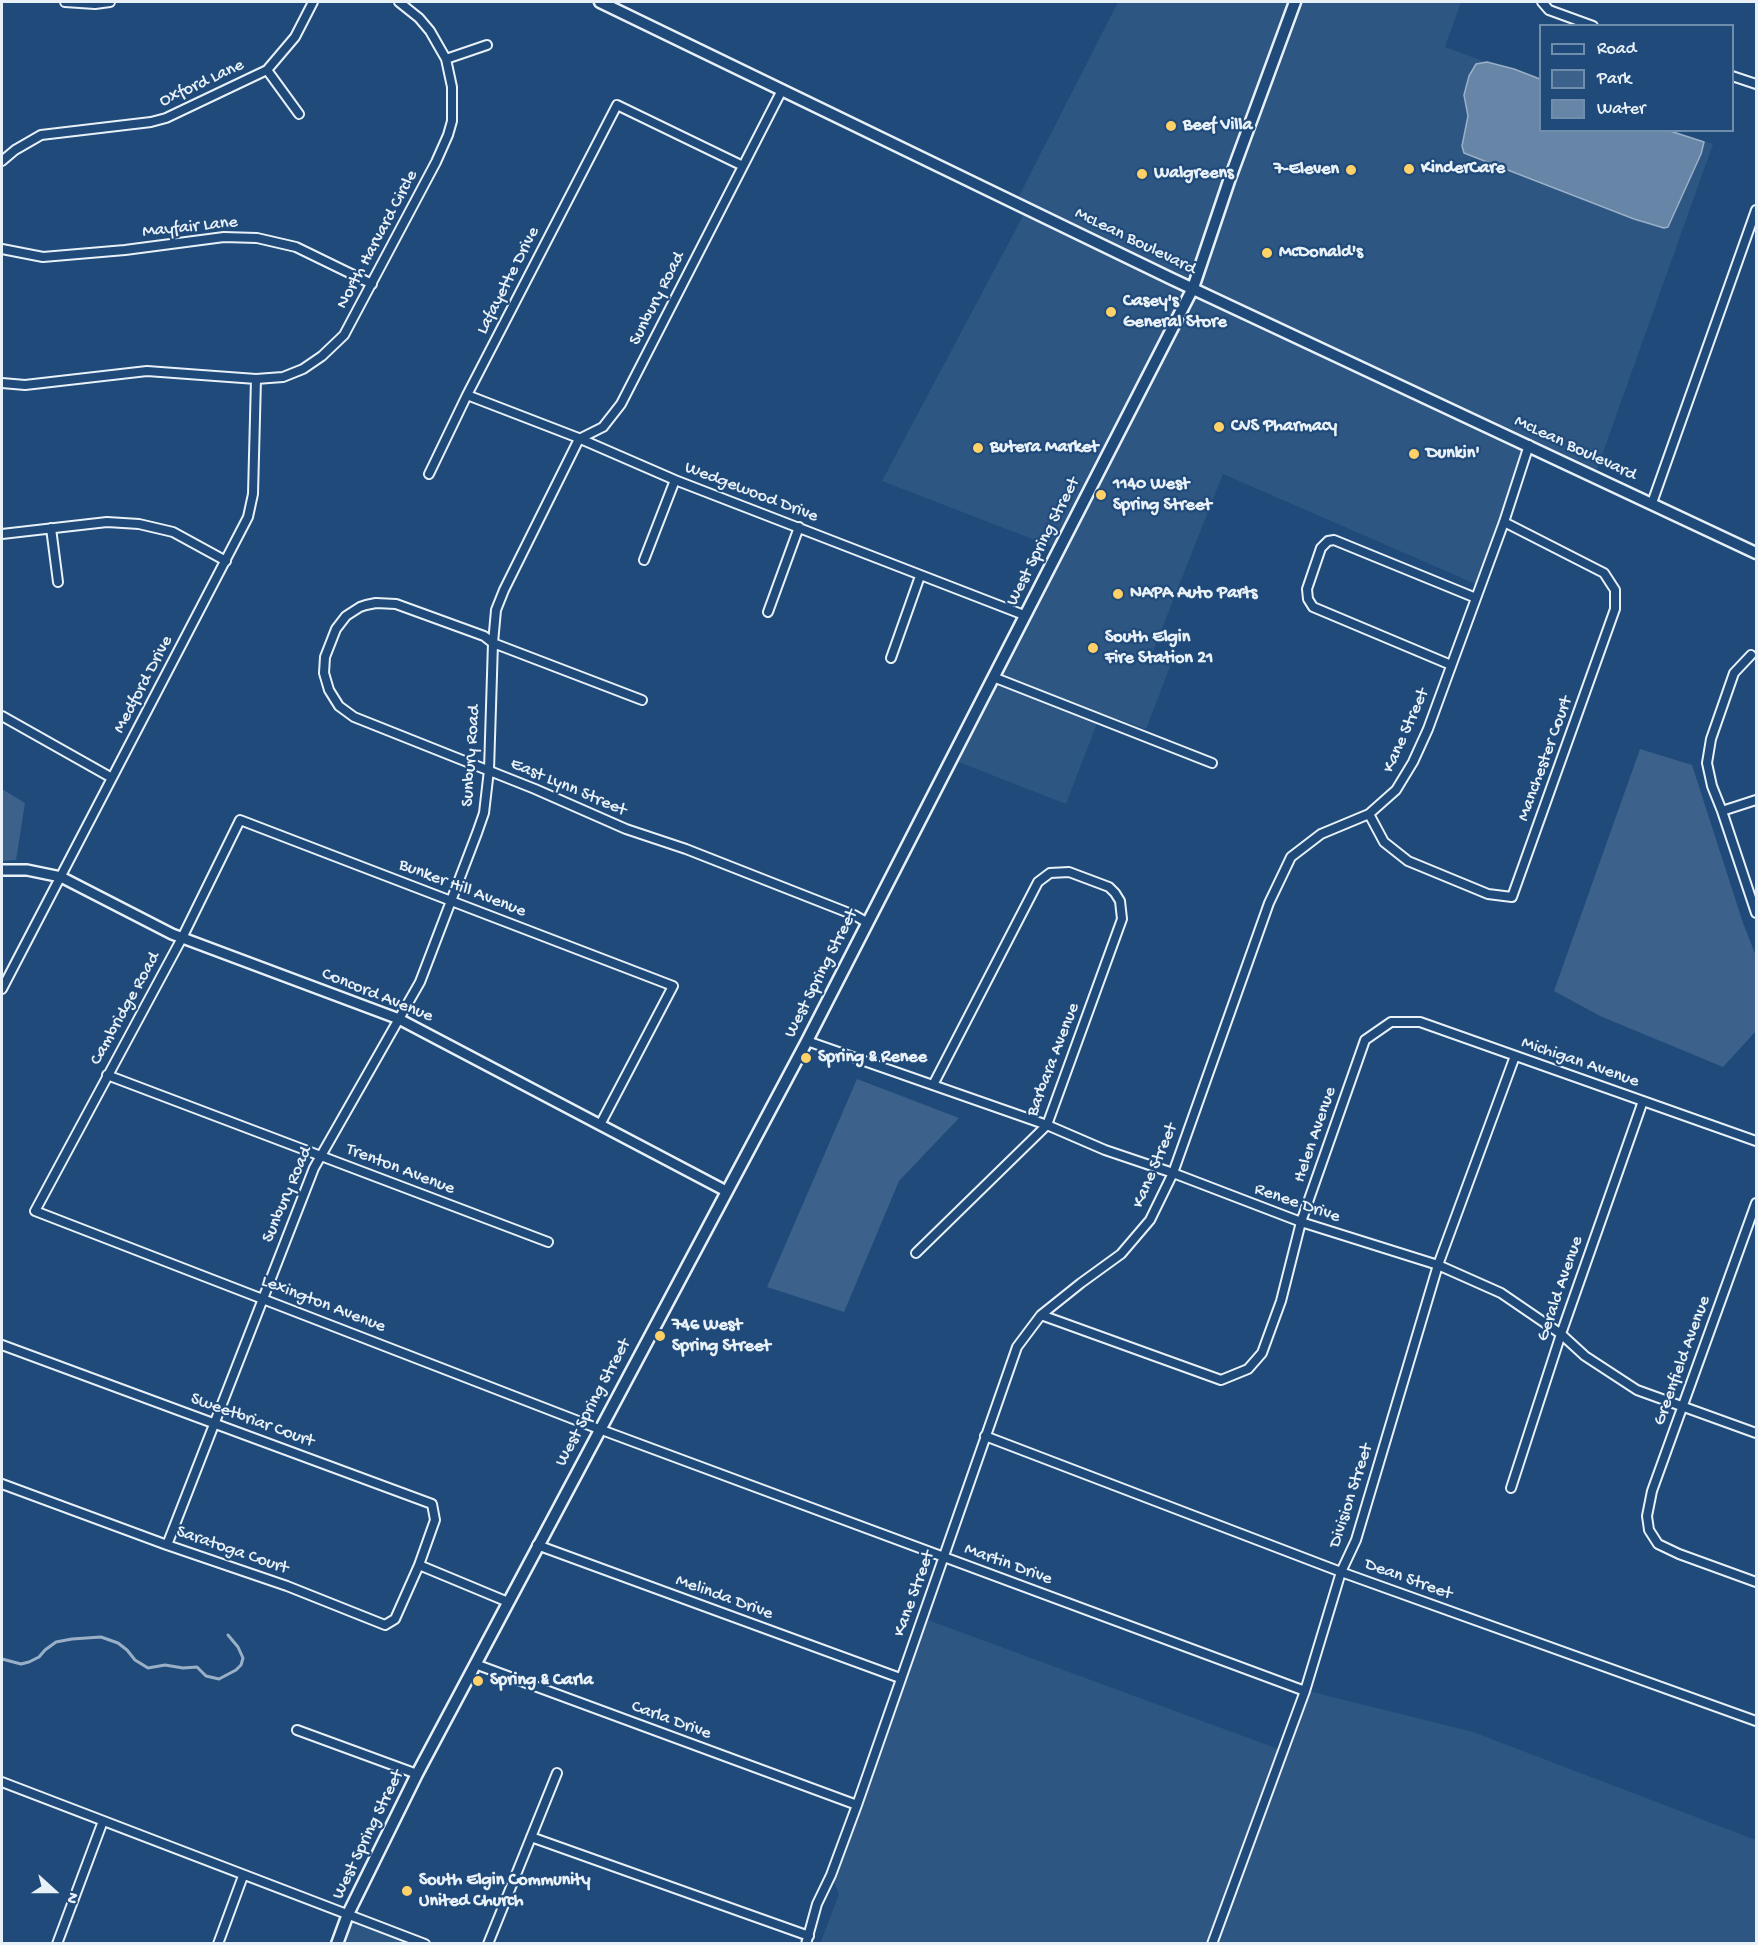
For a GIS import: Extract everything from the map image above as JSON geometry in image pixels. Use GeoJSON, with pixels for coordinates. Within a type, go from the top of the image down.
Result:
{"type":"FeatureCollection","features":[{"type":"Feature","properties":{"kind":"main road","name":"McLean Boulevard"},"geometry":{"type":"LineString","coordinates":[[600,2],[1193,288],[1756,553]]}},
{"type":"Feature","properties":{"kind":"main road","name":"West Spring Street"},"geometry":{"type":"LineString","coordinates":[[337,1944],[348,1914],[417,1774],[807,1041],[1193,288],[1229,181],[1295,2]]}},
{"type":"Feature","properties":{"kind":"street"},"geometry":{"type":"LineString","coordinates":[[65,2],[95,4],[110,2]]}},
{"type":"Feature","properties":{"kind":"street","name":"Oxford Lane"},"geometry":{"type":"LineString","coordinates":[[2,161],[15,150],[41,135],[151,122],[166,118],[267,70],[296,37],[314,2]]}},
{"type":"Feature","properties":{"kind":"street","name":"North Harvard Circle"},"geometry":{"type":"LineString","coordinates":[[2,383],[25,385],[147,371],[256,379],[283,377],[303,369],[322,356],[344,335],[436,162],[452,121],[451,76],[446,59],[430,31],[419,18],[399,2]]}},
{"type":"Feature","properties":{"kind":"street"},"geometry":{"type":"LineString","coordinates":[[1542,2],[1549,10],[1588,24]]}},
{"type":"Feature","properties":{"kind":"street"},"geometry":{"type":"LineString","coordinates":[[446,59],[487,45]]}},
{"type":"Feature","properties":{"kind":"street"},"geometry":{"type":"LineString","coordinates":[[267,70],[300,114]]}},
{"type":"Feature","properties":{"kind":"street"},"geometry":{"type":"LineString","coordinates":[[1734,77],[1756,84]]}},
{"type":"Feature","properties":{"kind":"street","name":"Sunbury Road"},"geometry":{"type":"LineString","coordinates":[[167,1545],[320,1155],[420,982],[484,813],[489,770],[493,643],[496,610],[504,590],[579,438],[603,426],[621,404],[782,90]]}},
{"type":"Feature","properties":{"kind":"street","name":"Lafayette Drive"},"geometry":{"type":"LineString","coordinates":[[429,474],[467,395],[617,105],[743,166]]}},
{"type":"Feature","properties":{"kind":"street"},"geometry":{"type":"LineString","coordinates":[[1652,503],[1756,210]]}},
{"type":"Feature","properties":{"kind":"street","name":"Mayfair Lane"},"geometry":{"type":"LineString","coordinates":[[2,249],[43,257],[125,250],[224,237],[257,238],[296,248],[372,284]]}},
{"type":"Feature","properties":{"kind":"street","name":"Medford Drive"},"geometry":{"type":"LineString","coordinates":[[2,989],[248,517],[253,494],[256,379]]}},
{"type":"Feature","properties":{"kind":"street","name":"Wedgewood Drive"},"geometry":{"type":"LineString","coordinates":[[467,395],[579,438],[675,480],[1024,615]]}},
{"type":"Feature","properties":{"kind":"street","name":"Kane Street"},"geometry":{"type":"LineString","coordinates":[[808,1940],[817,1904],[831,1875],[857,1805],[1017,1347],[1041,1316],[1121,1254],[1150,1220],[1173,1173],[1269,903],[1291,857],[1321,834],[1369,814],[1396,790],[1413,762],[1504,522],[1529,445]]}},
{"type":"Feature","properties":{"kind":"street"},"geometry":{"type":"LineString","coordinates":[[644,560],[675,480]]}},
{"type":"Feature","properties":{"kind":"street"},"geometry":{"type":"LineString","coordinates":[[2,534],[107,522],[139,524],[174,532],[226,561]]}},
{"type":"Feature","properties":{"kind":"street","name":"Manchester Court"},"geometry":{"type":"LineString","coordinates":[[1369,814],[1384,842],[1408,861],[1488,894],[1512,897],[1616,609],[1615,590],[1604,573],[1504,522]]}},
{"type":"Feature","properties":{"kind":"street"},"geometry":{"type":"LineString","coordinates":[[768,612],[799,527]]}},
{"type":"Feature","properties":{"kind":"street"},"geometry":{"type":"LineString","coordinates":[[51,528],[58,582]]}},
{"type":"Feature","properties":{"kind":"street"},"geometry":{"type":"LineString","coordinates":[[1451,665],[1313,607],[1308,599],[1307,589],[1321,548],[1328,541],[1334,540],[1476,598]]}},
{"type":"Feature","properties":{"kind":"street"},"geometry":{"type":"LineString","coordinates":[[891,658],[920,576]]}},
{"type":"Feature","properties":{"kind":"street","name":"East Lynn Street"},"geometry":{"type":"LineString","coordinates":[[493,643],[484,636],[396,604],[376,603],[360,607],[346,616],[336,630],[325,657],[324,673],[329,690],[339,706],[354,717],[489,770],[626,829],[697,853],[854,915],[868,923]]}},
{"type":"Feature","properties":{"kind":"street"},"geometry":{"type":"LineString","coordinates":[[493,643],[642,700]]}},
{"type":"Feature","properties":{"kind":"street"},"geometry":{"type":"LineString","coordinates":[[1751,655],[1734,674],[1711,739],[1707,763],[1712,786],[1756,913]]}},
{"type":"Feature","properties":{"kind":"street"},"geometry":{"type":"LineString","coordinates":[[993,677],[1212,763]]}},
{"type":"Feature","properties":{"kind":"street"},"geometry":{"type":"LineString","coordinates":[[2,716],[112,778]]}},
{"type":"Feature","properties":{"kind":"street"},"geometry":{"type":"LineString","coordinates":[[1722,811],[1756,800]]}},
{"type":"Feature","properties":{"kind":"street","name":"Bunker Hill Avenue"},"geometry":{"type":"LineString","coordinates":[[241,820],[673,986],[601,1124]]}},
{"type":"Feature","properties":{"kind":"street","name":"Cambridge Road"},"geometry":{"type":"LineString","coordinates":[[35,1211],[182,939],[241,820]]}},
{"type":"Feature","properties":{"kind":"street","name":"Concord Avenue"},"geometry":{"type":"LineString","coordinates":[[2,870],[27,870],[61,877],[182,939],[399,1018],[726,1191]]}},
{"type":"Feature","properties":{"kind":"street","name":"Barbara Avenue"},"geometry":{"type":"LineString","coordinates":[[916,1253],[1047,1125],[1120,926],[1122,910],[1120,901],[1109,887],[1070,872],[1050,873],[1038,882],[933,1085]]}},
{"type":"Feature","properties":{"kind":"street","name":"Michigan Avenue"},"geometry":{"type":"LineString","coordinates":[[1391,1022],[1420,1022],[1756,1141]]}},
{"type":"Feature","properties":{"kind":"street","name":"Helen Avenue"},"geometry":{"type":"LineString","coordinates":[[1041,1316],[1221,1380],[1248,1369],[1262,1353],[1281,1301],[1301,1222],[1365,1040],[1391,1022]]}},
{"type":"Feature","properties":{"kind":"street","name":"Renee Drive"},"geometry":{"type":"LineString","coordinates":[[807,1041],[1047,1125],[1105,1150],[1173,1173],[1301,1222],[1438,1265],[1501,1293],[1561,1334],[1585,1356],[1637,1390],[1756,1434]]}},
{"type":"Feature","properties":{"kind":"street","name":"Division Street"},"geometry":{"type":"LineString","coordinates":[[1212,1944],[1305,1691],[1341,1572],[1356,1540],[1438,1265],[1515,1056]]}},
{"type":"Feature","properties":{"kind":"street","name":"Trenton Avenue"},"geometry":{"type":"LineString","coordinates":[[107,1075],[548,1242]]}},
{"type":"Feature","properties":{"kind":"street","name":"Gerald Avenue"},"geometry":{"type":"LineString","coordinates":[[1511,1488],[1561,1334],[1643,1101]]}},
{"type":"Feature","properties":{"kind":"street","name":"Greenfield Avenue"},"geometry":{"type":"LineString","coordinates":[[1756,1203],[1652,1491],[1647,1516],[1649,1530],[1658,1544],[1756,1582]]}},
{"type":"Feature","properties":{"kind":"street","name":"Lexington Avenue"},"geometry":{"type":"LineString","coordinates":[[35,1211],[599,1429]]}},
{"type":"Feature","properties":{"kind":"street","name":"Sweetbriar Court"},"geometry":{"type":"LineString","coordinates":[[2,1345],[432,1504],[435,1520],[419,1565]]}},
{"type":"Feature","properties":{"kind":"street","name":"Martin Drive"},"geometry":{"type":"LineString","coordinates":[[599,1429],[1305,1691]]}},
{"type":"Feature","properties":{"kind":"street","name":"Dean Street"},"geometry":{"type":"LineString","coordinates":[[985,1436],[1341,1572],[1756,1721]]}},
{"type":"Feature","properties":{"kind":"street","name":"Saratoga Court"},"geometry":{"type":"LineString","coordinates":[[2,1484],[167,1545],[287,1586],[385,1625],[395,1620],[419,1565]]}},
{"type":"Feature","properties":{"kind":"street","name":"Melinda Drive"},"geometry":{"type":"LineString","coordinates":[[537,1545],[900,1678]]}},
{"type":"Feature","properties":{"kind":"street"},"geometry":{"type":"LineString","coordinates":[[419,1565],[508,1602]]}},
{"type":"Feature","properties":{"kind":"street","name":"Carla Drive"},"geometry":{"type":"LineString","coordinates":[[475,1664],[857,1805]]}},
{"type":"Feature","properties":{"kind":"street"},"geometry":{"type":"LineString","coordinates":[[297,1730],[417,1774]]}},
{"type":"Feature","properties":{"kind":"street"},"geometry":{"type":"LineString","coordinates":[[488,1944],[557,1773]]}},
{"type":"Feature","properties":{"kind":"street"},"geometry":{"type":"LineString","coordinates":[[2,1782],[425,1944]]}},
{"type":"Feature","properties":{"kind":"street"},"geometry":{"type":"LineString","coordinates":[[57,1944],[102,1821]]}},
{"type":"Feature","properties":{"kind":"street"},"geometry":{"type":"LineString","coordinates":[[531,1837],[808,1940]]}},
{"type":"Feature","properties":{"kind":"street"},"geometry":{"type":"LineString","coordinates":[[218,1944],[243,1876]]}},
{"type":"Feature","properties":{"kind":"shaded area"},"geometry":{"type":"Polygon","coordinates":[[[1118,2],[1291,2],[1190,282],[1017,200],[1118,2]]]}},
{"type":"Feature","properties":{"kind":"shaded area"},"geometry":{"type":"Polygon","coordinates":[[[1300,2],[1461,2],[1445,47],[1539,82],[1539,132],[1678,132],[1713,144],[1596,472],[1198,286],[1300,2]]]}},
{"type":"Feature","properties":{"kind":"shaded area"},"geometry":{"type":"Polygon","coordinates":[[[1024,214],[1186,291],[1053,547],[882,481],[1024,214]]]}},
{"type":"Feature","properties":{"kind":"shaded area"},"geometry":{"type":"Polygon","coordinates":[[[1194,293],[1526,447],[1478,585],[1223,474],[1151,656],[1171,664],[1146,729],[1101,713],[1066,804],[956,761],[1030,610],[1194,293]]]}},
{"type":"Feature","properties":{"kind":"shaded area"},"geometry":{"type":"Polygon","coordinates":[[[925,1619],[1281,1750],[1304,1690],[1473,1732],[1756,1840],[1756,1943],[820,1944],[839,1894],[831,1875],[925,1619]]]}},
{"type":"Feature","properties":{"kind":"shaded area"},"geometry":{"type":"Polygon","coordinates":[[[350,1917],[418,1944],[340,1944],[350,1917]]]}},
{"type":"Feature","properties":{"kind":"green space"},"geometry":{"type":"Polygon","coordinates":[[[1640,749],[1692,765],[1743,923],[1756,956],[1756,1031],[1723,1067],[1600,1016],[1554,991],[1640,749]]]}},
{"type":"Feature","properties":{"kind":"green space"},"geometry":{"type":"Polygon","coordinates":[[[2,789],[25,803],[16,860],[2,861],[2,789]]]}},
{"type":"Feature","properties":{"kind":"green space"},"geometry":{"type":"Polygon","coordinates":[[[857,1079],[959,1118],[899,1181],[844,1312],[767,1287],[857,1079]]]}},
{"type":"Feature","properties":{"kind":"water"},"geometry":{"type":"Polygon","coordinates":[[[1487,62],[1539,79],[1539,132],[1673,132],[1704,142],[1701,154],[1668,227],[1664,228],[1634,219],[1464,153],[1462,146],[1468,116],[1464,95],[1469,76],[1476,64],[1487,62]]]}},
{"type":"Feature","properties":{"kind":"waterway"},"geometry":{"type":"LineString","coordinates":[[2,1659],[21,1664],[39,1657],[56,1642],[101,1637],[118,1643],[135,1660],[148,1668],[165,1665],[183,1668],[197,1667],[206,1676],[219,1679],[236,1670],[243,1658],[238,1647],[228,1635]]}},
{"type":"Feature","properties":{"kind":"place","name":"Beef Villa"},"geometry":{"type":"Point","coordinates":[1171,126]}},
{"type":"Feature","properties":{"kind":"place","name":"KinderCare"},"geometry":{"type":"Point","coordinates":[1409,169]}},
{"type":"Feature","properties":{"kind":"place","name":"7-Eleven"},"geometry":{"type":"Point","coordinates":[1351,170]}},
{"type":"Feature","properties":{"kind":"place","name":"Walgreens"},"geometry":{"type":"Point","coordinates":[1142,174]}},
{"type":"Feature","properties":{"kind":"place","name":"McDonald's"},"geometry":{"type":"Point","coordinates":[1267,253]}},
{"type":"Feature","properties":{"kind":"place","name":"Casey's General Store"},"geometry":{"type":"Point","coordinates":[1111,312]}},
{"type":"Feature","properties":{"kind":"place","name":"CVS Pharmacy"},"geometry":{"type":"Point","coordinates":[1219,427]}},
{"type":"Feature","properties":{"kind":"place","name":"Butera Market"},"geometry":{"type":"Point","coordinates":[978,448]}},
{"type":"Feature","properties":{"kind":"place","name":"Dunkin'"},"geometry":{"type":"Point","coordinates":[1414,454]}},
{"type":"Feature","properties":{"kind":"place","name":"1140 West Spring Street"},"geometry":{"type":"Point","coordinates":[1101,495]}},
{"type":"Feature","properties":{"kind":"place","name":"NAPA Auto Parts"},"geometry":{"type":"Point","coordinates":[1118,594]}},
{"type":"Feature","properties":{"kind":"place","name":"South Elgin Fire Station 21"},"geometry":{"type":"Point","coordinates":[1093,648]}},
{"type":"Feature","properties":{"kind":"place","name":"Spring & Renee"},"geometry":{"type":"Point","coordinates":[806,1058]}},
{"type":"Feature","properties":{"kind":"place","name":"746 West Spring Street"},"geometry":{"type":"Point","coordinates":[660,1336]}},
{"type":"Feature","properties":{"kind":"place","name":"Spring & Carla"},"geometry":{"type":"Point","coordinates":[478,1681]}},
{"type":"Feature","properties":{"kind":"place","name":"South Elgin Community United Church"},"geometry":{"type":"Point","coordinates":[407,1891]}}]}
